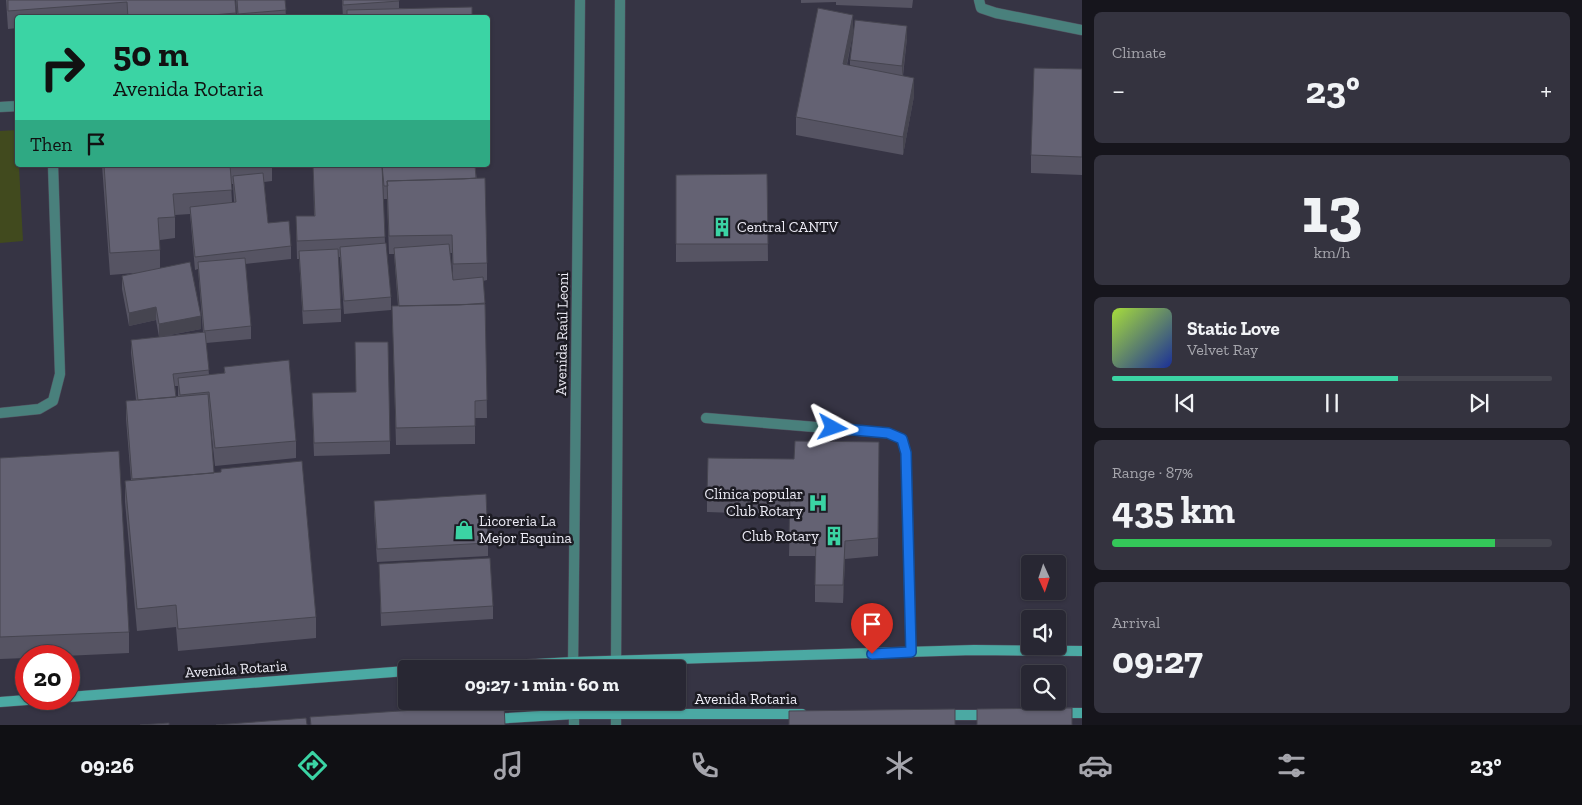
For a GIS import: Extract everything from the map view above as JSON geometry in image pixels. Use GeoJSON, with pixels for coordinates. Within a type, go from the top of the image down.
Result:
{"type":"FeatureCollection","features":[{"type":"Feature","properties":{"kind":"street","name":"Avenida Raúl Leoni"},"geometry":{"type":"LineString","coordinates":[[573,660],[580,0]]}},
{"type":"Feature","properties":{"kind":"street"},"geometry":{"type":"LineString","coordinates":[[616,660],[620,0]]}},
{"type":"Feature","properties":{"kind":"street"},"geometry":{"type":"LineString","coordinates":[[978,0],[981,8],[996,13],[1082,30]]}},
{"type":"Feature","properties":{"kind":"street"},"geometry":{"type":"LineString","coordinates":[[0,107],[15,106]]}},
{"type":"Feature","properties":{"kind":"street"},"geometry":{"type":"LineString","coordinates":[[0,413],[39,409],[53,401],[60,374],[53,167]]}},
{"type":"Feature","properties":{"kind":"street"},"geometry":{"type":"LineString","coordinates":[[706,418],[888,433],[902,439],[906,453],[911,652]]}},
{"type":"Feature","properties":{"kind":"street"},"geometry":{"type":"LineString","coordinates":[[686,663],[911,652],[1082,651]]}},
{"type":"Feature","properties":{"kind":"street","name":"Avenida Rotaria"},"geometry":{"type":"LineString","coordinates":[[80,696],[398,672]]}},
{"type":"Feature","properties":{"kind":"street"},"geometry":{"type":"LineString","coordinates":[[0,702],[15,701]]}},
{"type":"Feature","properties":{"kind":"street"},"geometry":{"type":"LineString","coordinates":[[574,710],[574,725]]}},
{"type":"Feature","properties":{"kind":"street"},"geometry":{"type":"LineString","coordinates":[[616,710],[616,725]]}},
{"type":"Feature","properties":{"kind":"street"},"geometry":{"type":"LineString","coordinates":[[1052,713],[1082,713]]}},
{"type":"Feature","properties":{"kind":"street","name":"Avenida Rotaria"},"geometry":{"type":"LineString","coordinates":[[478,720],[574,714],[815,714]]}},
{"type":"Feature","properties":{"kind":"street"},"geometry":{"type":"LineString","coordinates":[[934,714],[1004,714]]}},
{"type":"Feature","properties":{"kind":"green space"},"geometry":{"type":"Polygon","coordinates":[[[15,130],[15,167],[19,167],[23,241],[0,243],[0,131],[15,130]]]}},
{"type":"Feature","properties":{"kind":"building"},"geometry":{"type":"Polygon","coordinates":[[[8,0],[235,0],[236,13],[212,15],[128,15],[127,2],[8,11],[8,0]]]}},
{"type":"Feature","properties":{"kind":"building"},"geometry":{"type":"Polygon","coordinates":[[[237,0],[285,0],[286,10],[238,14],[237,0]]]}},
{"type":"Feature","properties":{"kind":"building"},"geometry":{"type":"Polygon","coordinates":[[[343,0],[399,0],[399,1],[343,5],[343,0]]]}},
{"type":"Feature","properties":{"kind":"building"},"geometry":{"type":"Polygon","coordinates":[[[472,7],[472,15],[347,15],[347,10],[472,7]]]}},
{"type":"Feature","properties":{"kind":"building"},"geometry":{"type":"Polygon","coordinates":[[[818,8],[853,15],[843,64],[914,78],[903,137],[796,117],[818,8]]]}},
{"type":"Feature","properties":{"kind":"building"},"geometry":{"type":"Polygon","coordinates":[[[855,20],[907,26],[902,66],[850,60],[855,20]]]}},
{"type":"Feature","properties":{"kind":"building"},"geometry":{"type":"Polygon","coordinates":[[[1034,68],[1082,69],[1082,157],[1031,155],[1034,68]]]}},
{"type":"Feature","properties":{"kind":"building"},"geometry":{"type":"Polygon","coordinates":[[[104,167],[230,167],[232,190],[173,194],[175,217],[158,218],[160,250],[110,253],[104,167]]]}},
{"type":"Feature","properties":{"kind":"building"},"geometry":{"type":"Polygon","coordinates":[[[313,167],[382,167],[385,237],[297,241],[296,216],[315,216],[313,167]]]}},
{"type":"Feature","properties":{"kind":"building"},"geometry":{"type":"Polygon","coordinates":[[[382,167],[475,167],[476,178],[387,181],[388,186],[384,186],[382,167]]]}},
{"type":"Feature","properties":{"kind":"building"},"geometry":{"type":"Polygon","coordinates":[[[263,173],[268,223],[289,221],[291,246],[195,257],[190,207],[236,202],[233,176],[263,173]]]}},
{"type":"Feature","properties":{"kind":"building","name":"Central CANTV"},"geometry":{"type":"Polygon","coordinates":[[[767,174],[768,244],[676,244],[676,175],[767,174]]]}},
{"type":"Feature","properties":{"kind":"building"},"geometry":{"type":"Polygon","coordinates":[[[485,178],[487,263],[453,264],[452,235],[389,236],[387,181],[485,178]]]}},
{"type":"Feature","properties":{"kind":"building"},"geometry":{"type":"Polygon","coordinates":[[[386,243],[391,297],[344,301],[340,247],[386,243]]]}},
{"type":"Feature","properties":{"kind":"building"},"geometry":{"type":"Polygon","coordinates":[[[449,244],[453,280],[483,277],[485,303],[399,306],[394,248],[449,244]]]}},
{"type":"Feature","properties":{"kind":"building"},"geometry":{"type":"Polygon","coordinates":[[[338,249],[341,309],[303,311],[299,251],[338,249]]]}},
{"type":"Feature","properties":{"kind":"building"},"geometry":{"type":"Polygon","coordinates":[[[245,258],[251,326],[204,331],[198,262],[245,258]]]}},
{"type":"Feature","properties":{"kind":"building"},"geometry":{"type":"Polygon","coordinates":[[[190,262],[201,316],[159,324],[156,307],[129,313],[122,276],[190,262]]]}},
{"type":"Feature","properties":{"kind":"building"},"geometry":{"type":"Polygon","coordinates":[[[485,304],[487,400],[475,401],[475,426],[396,428],[392,306],[485,304]]]}},
{"type":"Feature","properties":{"kind":"building"},"geometry":{"type":"Polygon","coordinates":[[[205,332],[209,370],[173,374],[176,397],[138,400],[131,340],[205,332]]]}},
{"type":"Feature","properties":{"kind":"building"},"geometry":{"type":"Polygon","coordinates":[[[355,342],[388,342],[390,441],[314,443],[312,393],[356,392],[355,342]]]}},
{"type":"Feature","properties":{"kind":"building"},"geometry":{"type":"Polygon","coordinates":[[[289,360],[296,441],[215,448],[209,392],[180,395],[178,378],[225,373],[224,367],[289,360]]]}},
{"type":"Feature","properties":{"kind":"building"},"geometry":{"type":"Polygon","coordinates":[[[208,394],[214,473],[132,479],[126,401],[208,394]]]}},
{"type":"Feature","properties":{"kind":"building","name":"Club Rotary"},"geometry":{"type":"Polygon","coordinates":[[[795,441],[879,442],[878,538],[845,541],[843,585],[815,585],[816,538],[789,538],[790,497],[707,494],[708,458],[794,459],[795,441]]]}},
{"type":"Feature","properties":{"kind":"building"},"geometry":{"type":"Polygon","coordinates":[[[119,451],[129,632],[0,637],[0,458],[119,451]]]}},
{"type":"Feature","properties":{"kind":"building"},"geometry":{"type":"Polygon","coordinates":[[[302,461],[316,617],[178,629],[176,605],[137,609],[125,481],[221,472],[221,469],[302,461]]]}},
{"type":"Feature","properties":{"kind":"building"},"geometry":{"type":"Polygon","coordinates":[[[486,494],[488,543],[377,549],[374,501],[486,494]]]}},
{"type":"Feature","properties":{"kind":"building"},"geometry":{"type":"Polygon","coordinates":[[[490,558],[493,606],[381,613],[379,564],[490,558]]]}},
{"type":"Feature","properties":{"kind":"building"},"geometry":{"type":"Polygon","coordinates":[[[1066,708],[1072,708],[1072,725],[977,725],[977,709],[1066,710],[1066,708]]]}},
{"type":"Feature","properties":{"kind":"building"},"geometry":{"type":"Polygon","coordinates":[[[955,709],[955,725],[789,725],[789,711],[955,709]]]}},
{"type":"Feature","properties":{"kind":"building"},"geometry":{"type":"Polygon","coordinates":[[[414,710],[504,710],[505,725],[311,725],[310,717],[414,710]]]}},
{"type":"Feature","properties":{"kind":"building"},"geometry":{"type":"Polygon","coordinates":[[[306,718],[307,725],[216,725],[306,718]]]}},
{"type":"Feature","properties":{"kind":"building"},"geometry":{"type":"Polygon","coordinates":[[[169,723],[169,725],[140,725],[169,723]]]}},
{"type":"Feature","properties":{"kind":"place","name":"Central CANTV"},"geometry":{"type":"Point","coordinates":[722,227]}},
{"type":"Feature","properties":{"kind":"place","name":"Clínica popular Club Rotary"},"geometry":{"type":"Point","coordinates":[818,503]}},
{"type":"Feature","properties":{"kind":"place","name":"Licoreria La Mejor Esquina"},"geometry":{"type":"Point","coordinates":[464,530]}},
{"type":"Feature","properties":{"kind":"place","name":"Club Rotary"},"geometry":{"type":"Point","coordinates":[834,536]}},
{"type":"Feature","properties":{"kind":"route"},"geometry":{"type":"LineString","coordinates":[[833,428],[888,433],[902,439],[906,453],[911,652],[872,654]]}}]}
